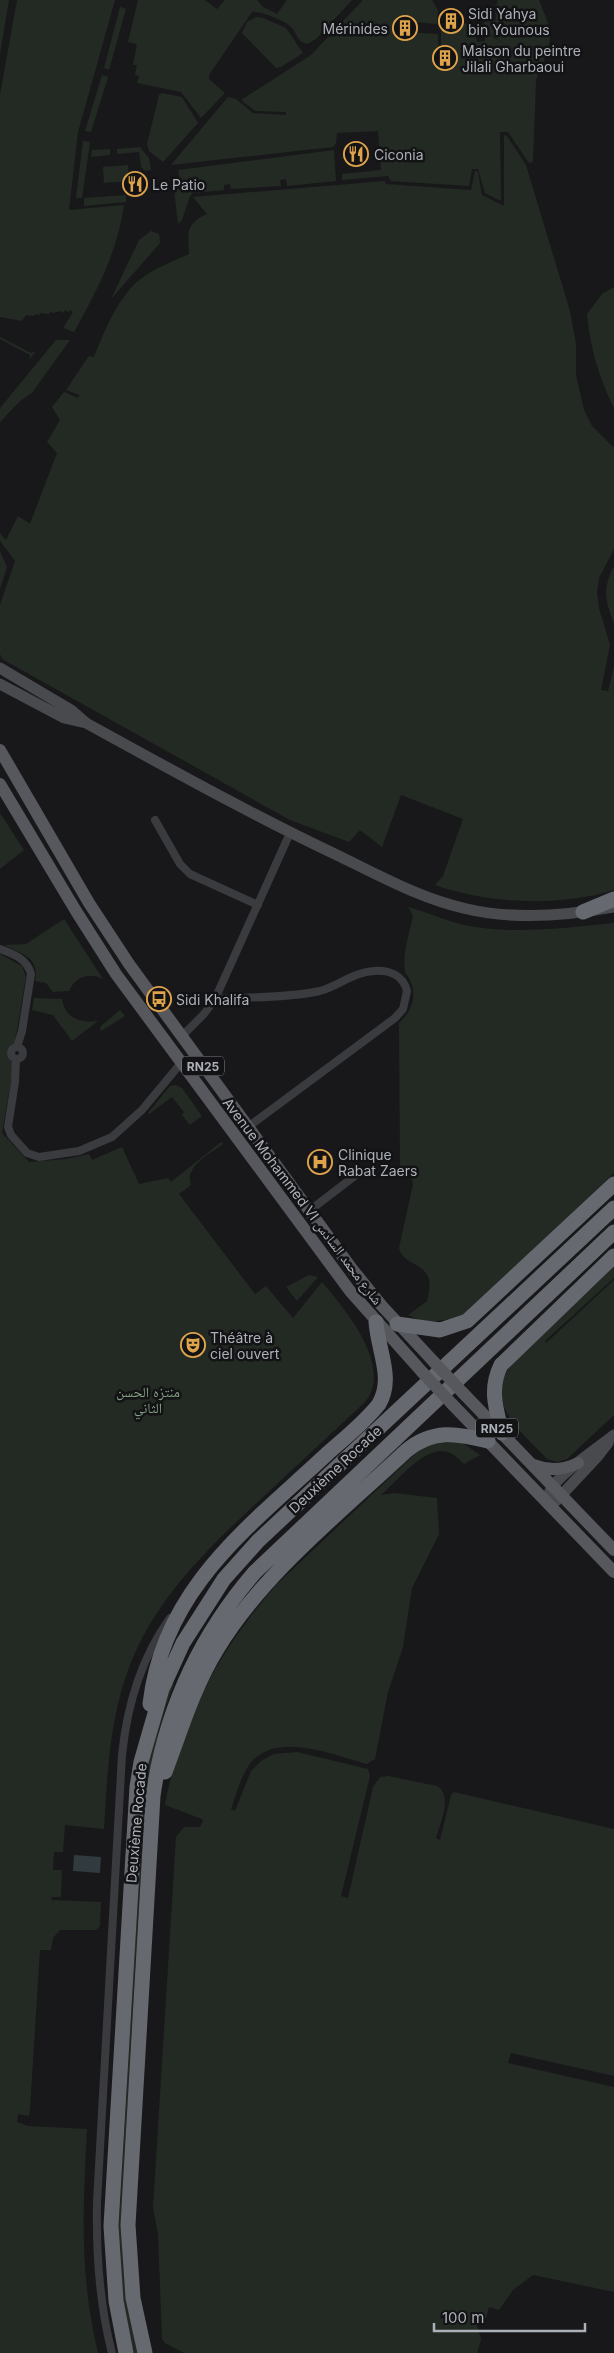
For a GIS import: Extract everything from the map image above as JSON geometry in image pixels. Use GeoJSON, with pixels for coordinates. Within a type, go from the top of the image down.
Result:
{"type":"FeatureCollection","features":[{"type":"Feature","properties":{"kind":"highway"},"geometry":{"type":"LineString","coordinates":[[583,912],[614,899]]}},
{"type":"Feature","properties":{"kind":"highway"},"geometry":{"type":"LineString","coordinates":[[397,1324],[440,1330],[467,1321],[614,1184]]}},
{"type":"Feature","properties":{"kind":"highway","name":"Deuxième Rocade"},"geometry":{"type":"LineString","coordinates":[[126,2353],[114,2284],[111,2226],[137,1787],[146,1738],[162,1689],[183,1643],[209,1600],[241,1560],[614,1208]]}},
{"type":"Feature","properties":{"kind":"highway","name":"Deuxième Rocade"},"geometry":{"type":"LineString","coordinates":[[145,2353],[133,2298],[128,2225],[153,1796],[162,1746],[183,1683],[210,1632],[238,1591],[272,1554],[614,1232]]}},
{"type":"Feature","properties":{"kind":"highway"},"geometry":{"type":"LineString","coordinates":[[502,1433],[493,1387],[501,1364],[614,1256]]}},
{"type":"Feature","properties":{"kind":"highway"},"geometry":{"type":"LineString","coordinates":[[146,1738],[152,1685],[158,1657],[171,1627],[191,1594],[226,1549],[379,1404],[385,1390],[386,1375],[376,1322]]}},
{"type":"Feature","properties":{"kind":"highway"},"geometry":{"type":"LineString","coordinates":[[153,1796],[166,1770],[190,1702],[207,1667],[238,1617],[263,1586],[406,1451],[419,1441],[435,1435],[452,1433],[488,1441]]}},
{"type":"Feature","properties":{"kind":"main road","name":"Avenue Mohammed VI شارع محمد السادس"},"geometry":{"type":"LineString","coordinates":[[0,750],[108,934],[352,1269],[397,1324],[614,1550]]}},
{"type":"Feature","properties":{"kind":"main road","name":"Avenue Mohammed VI شارع محمد السادس"},"geometry":{"type":"LineString","coordinates":[[2,788],[96,943],[181,1063],[327,1261],[376,1322],[422,1373],[614,1572]]}},
{"type":"Feature","properties":{"kind":"main road"},"geometry":{"type":"LineString","coordinates":[[532,1464],[552,1469],[565,1468],[578,1463]]}},
{"type":"Feature","properties":{"kind":"street"},"geometry":{"type":"LineString","coordinates":[[0,668],[71,710],[86,722],[290,833],[399,886],[450,905],[505,915],[609,910]]}},
{"type":"Feature","properties":{"kind":"street"},"geometry":{"type":"LineString","coordinates":[[0,684],[64,718],[86,722]]}},
{"type":"Feature","properties":{"kind":"street"},"geometry":{"type":"LineString","coordinates":[[155,820],[180,864],[190,874],[258,905]]}},
{"type":"Feature","properties":{"kind":"street"},"geometry":{"type":"LineString","coordinates":[[181,1036],[204,1014],[216,999],[290,833]]}},
{"type":"Feature","properties":{"kind":"street"},"geometry":{"type":"LineString","coordinates":[[0,949],[22,959],[31,974],[22,1031],[17,1048],[13,1049],[11,1053],[12,1058],[16,1059],[15,1082],[8,1127],[11,1135],[27,1153],[39,1157],[79,1151],[112,1136],[142,1110],[181,1063]]}},
{"type":"Feature","properties":{"kind":"street"},"geometry":{"type":"LineString","coordinates":[[216,999],[319,991],[359,974],[373,971],[395,974],[402,980],[407,991],[403,1009],[395,1018],[248,1127]]}},
{"type":"Feature","properties":{"kind":"street"},"geometry":{"type":"LineString","coordinates":[[310,1211],[356,1175]]}},
{"type":"Feature","properties":{"kind":"street"},"geometry":{"type":"LineString","coordinates":[[558,1490],[578,1463],[613,1436]]}},
{"type":"Feature","properties":{"kind":"street"},"geometry":{"type":"LineString","coordinates":[[551,1506],[549,1496],[598,1456],[613,1436]]}},
{"type":"Feature","properties":{"kind":"street"},"geometry":{"type":"LineString","coordinates":[[112,2353],[99,2289],[96,2246],[122,1755],[127,1718],[143,1666],[164,1626],[191,1594]]}},
{"type":"Feature","properties":{"kind":"green space"},"geometry":{"type":"Polygon","coordinates":[[[0,0],[9,0],[0,54],[0,0]]]}},
{"type":"Feature","properties":{"kind":"green space"},"geometry":{"type":"Polygon","coordinates":[[[17,0],[115,0],[78,132],[69,210],[124,205],[121,223],[105,271],[91,302],[74,332],[63,328],[73,312],[70,310],[68,312],[65,310],[63,313],[60,311],[50,312],[49,314],[41,313],[34,316],[26,315],[22,321],[0,317],[0,95],[17,0]]]}},
{"type":"Feature","properties":{"kind":"green space"},"geometry":{"type":"Polygon","coordinates":[[[138,0],[205,0],[217,9],[225,0],[257,0],[263,7],[277,14],[287,0],[352,0],[316,39],[307,44],[299,39],[287,24],[265,14],[252,12],[209,75],[209,79],[225,93],[201,118],[181,92],[137,83],[139,76],[135,75],[137,65],[133,65],[137,44],[128,42],[138,0]]]}},
{"type":"Feature","properties":{"kind":"green space"},"geometry":{"type":"Polygon","coordinates":[[[363,0],[432,0],[438,10],[437,24],[403,21],[401,32],[438,34],[438,45],[441,46],[441,30],[467,23],[476,36],[477,42],[485,41],[485,33],[509,46],[484,31],[484,22],[496,20],[495,5],[498,0],[539,0],[548,23],[550,36],[549,48],[536,80],[533,162],[529,163],[508,132],[500,132],[501,201],[485,193],[478,169],[472,169],[469,186],[391,181],[388,176],[342,180],[342,174],[381,170],[378,131],[337,133],[336,143],[333,147],[171,165],[228,97],[236,99],[253,113],[286,115],[286,112],[255,111],[241,100],[311,55],[363,0]],[[441,50],[437,59],[450,65],[454,57],[441,50]]]}},
{"type":"Feature","properties":{"kind":"green space"},"geometry":{"type":"Polygon","coordinates":[[[120,7],[126,9],[109,70],[104,68],[120,7]]]}},
{"type":"Feature","properties":{"kind":"green space"},"geometry":{"type":"Polygon","coordinates":[[[256,17],[286,28],[303,53],[281,67],[276,68],[242,33],[247,22],[256,17]]]}},
{"type":"Feature","properties":{"kind":"green space"},"geometry":{"type":"Polygon","coordinates":[[[102,75],[108,77],[91,132],[85,131],[102,75]]]}},
{"type":"Feature","properties":{"kind":"green space"},"geometry":{"type":"Polygon","coordinates":[[[162,93],[182,97],[198,123],[163,162],[149,151],[147,144],[159,95],[162,93]]]}},
{"type":"Feature","properties":{"kind":"green space"},"geometry":{"type":"Polygon","coordinates":[[[504,135],[507,136],[526,165],[570,311],[576,344],[576,375],[584,410],[592,426],[614,448],[614,549],[599,578],[597,592],[599,608],[610,645],[601,690],[608,691],[614,666],[614,890],[570,899],[547,901],[524,901],[478,896],[435,885],[443,876],[463,819],[401,795],[382,847],[360,830],[349,842],[290,820],[2,659],[0,654],[0,605],[15,561],[0,541],[0,533],[6,540],[18,516],[30,524],[57,453],[47,442],[60,420],[52,407],[64,392],[78,398],[79,395],[66,390],[89,356],[94,357],[114,313],[134,284],[154,270],[189,254],[189,230],[195,222],[207,214],[193,197],[385,181],[386,184],[471,190],[475,171],[478,172],[482,195],[504,206],[504,135]]]}},
{"type":"Feature","properties":{"kind":"green space"},"geometry":{"type":"Polygon","coordinates":[[[83,141],[90,142],[82,198],[76,198],[83,141]]]}},
{"type":"Feature","properties":{"kind":"green space"},"geometry":{"type":"Polygon","coordinates":[[[140,147],[149,158],[151,170],[145,171],[141,167],[139,152],[117,154],[117,149],[140,147]]]}},
{"type":"Feature","properties":{"kind":"green space"},"geometry":{"type":"Polygon","coordinates":[[[110,149],[110,155],[91,157],[92,150],[110,149]]]}},
{"type":"Feature","properties":{"kind":"green space"},"geometry":{"type":"Polygon","coordinates":[[[334,150],[336,181],[287,186],[286,179],[280,180],[281,186],[231,189],[230,184],[224,185],[224,190],[193,193],[190,196],[182,220],[178,224],[174,189],[181,189],[178,170],[334,150]]]}},
{"type":"Feature","properties":{"kind":"green space"},"geometry":{"type":"Polygon","coordinates":[[[128,165],[129,181],[104,183],[103,167],[128,165]]]}},
{"type":"Feature","properties":{"kind":"green space"},"geometry":{"type":"Polygon","coordinates":[[[126,195],[126,202],[84,206],[84,198],[126,195]]]}},
{"type":"Feature","properties":{"kind":"green space"},"geometry":{"type":"Polygon","coordinates":[[[151,231],[159,234],[160,243],[111,299],[139,240],[151,231]]]}},
{"type":"Feature","properties":{"kind":"green space"},"geometry":{"type":"Polygon","coordinates":[[[614,287],[614,408],[596,362],[590,339],[587,314],[602,294],[614,287]]]}},
{"type":"Feature","properties":{"kind":"green space"},"geometry":{"type":"Polygon","coordinates":[[[0,337],[31,353],[36,351],[29,360],[30,355],[0,339],[0,337]]]}},
{"type":"Feature","properties":{"kind":"green space"},"geometry":{"type":"Polygon","coordinates":[[[56,340],[70,340],[32,393],[20,401],[0,422],[0,408],[56,340]]]}},
{"type":"Feature","properties":{"kind":"green space"},"geometry":{"type":"Polygon","coordinates":[[[0,551],[7,567],[0,589],[0,551]]]}},
{"type":"Feature","properties":{"kind":"green space"},"geometry":{"type":"Polygon","coordinates":[[[614,566],[614,624],[607,601],[606,588],[614,566]]]}},
{"type":"Feature","properties":{"kind":"green space"},"geometry":{"type":"Polygon","coordinates":[[[0,813],[24,850],[0,869],[0,813]]]}},
{"type":"Feature","properties":{"kind":"green space"},"geometry":{"type":"Polygon","coordinates":[[[408,907],[456,923],[495,929],[535,930],[614,923],[614,1173],[464,1315],[436,1321],[422,1320],[408,1315],[427,1301],[428,1278],[425,1272],[402,1255],[399,1248],[413,1184],[411,1175],[400,1167],[399,1023],[410,1009],[413,998],[412,986],[404,963],[413,916],[408,907]]]}},
{"type":"Feature","properties":{"kind":"green space"},"geometry":{"type":"Polygon","coordinates":[[[64,919],[103,979],[93,976],[83,977],[75,982],[69,991],[53,992],[46,983],[35,981],[35,967],[28,957],[4,945],[26,944],[64,919]]]}},
{"type":"Feature","properties":{"kind":"green space","name":"منتزه الحسن الثاني"},"geometry":{"type":"Polygon","coordinates":[[[0,954],[22,966],[26,977],[15,1041],[8,1052],[12,1062],[12,1075],[2,1133],[29,1162],[66,1159],[89,1154],[92,1160],[122,1147],[139,1184],[168,1178],[171,1182],[221,1142],[223,1144],[205,1156],[195,1166],[191,1172],[191,1185],[179,1194],[255,1294],[266,1286],[293,1318],[322,1282],[342,1307],[363,1339],[374,1372],[372,1388],[365,1402],[220,1538],[200,1558],[164,1602],[135,1652],[120,1697],[112,1735],[104,1829],[65,1825],[63,1852],[54,1852],[53,1870],[62,1870],[61,1897],[52,1897],[51,1900],[101,1902],[100,1926],[96,1930],[60,1930],[53,1938],[51,1950],[40,1950],[29,2116],[18,2114],[17,2122],[28,2126],[87,2129],[84,2187],[85,2268],[92,2324],[98,2353],[0,2353],[0,954]]]}},
{"type":"Feature","properties":{"kind":"green space"},"geometry":{"type":"Polygon","coordinates":[[[34,998],[62,999],[66,1011],[70,1015],[80,1020],[98,1021],[72,1041],[53,1015],[32,1010],[34,998]]]}},
{"type":"Feature","properties":{"kind":"green space"},"geometry":{"type":"Polygon","coordinates":[[[120,1010],[125,1016],[101,1031],[100,1027],[120,1010]]]}},
{"type":"Feature","properties":{"kind":"green space"},"geometry":{"type":"Polygon","coordinates":[[[176,1085],[182,1088],[202,1116],[190,1125],[182,1115],[184,1112],[172,1097],[148,1113],[170,1086],[176,1085]]]}},
{"type":"Feature","properties":{"kind":"green space"},"geometry":{"type":"Polygon","coordinates":[[[614,1267],[614,1278],[545,1341],[546,1343],[614,1280],[614,1415],[567,1459],[557,1462],[547,1459],[516,1426],[508,1414],[501,1390],[505,1376],[514,1361],[614,1267]]]}},
{"type":"Feature","properties":{"kind":"green space"},"geometry":{"type":"Polygon","coordinates":[[[309,1275],[318,1277],[297,1301],[286,1287],[309,1275]]]}},
{"type":"Feature","properties":{"kind":"green space"},"geometry":{"type":"Polygon","coordinates":[[[436,1442],[463,1443],[480,1455],[464,1464],[448,1452],[439,1451],[431,1453],[412,1465],[381,1495],[394,1493],[437,1498],[439,1534],[412,1588],[403,1647],[388,1692],[375,1759],[367,1764],[302,1748],[285,1747],[270,1750],[256,1757],[246,1770],[239,1784],[231,1809],[235,1811],[251,1771],[261,1761],[274,1754],[297,1752],[368,1769],[370,1776],[341,1896],[348,1898],[373,1787],[380,1777],[388,1776],[437,1786],[442,1790],[445,1803],[436,1838],[440,1840],[451,1795],[454,1792],[614,1829],[614,2076],[511,2053],[508,2063],[614,2087],[614,2292],[533,2275],[513,2290],[499,2310],[489,2307],[486,2318],[479,2320],[477,2326],[481,2339],[477,2353],[184,2353],[165,2343],[162,2339],[158,2234],[153,2208],[176,1837],[184,1827],[200,1827],[203,1821],[165,1805],[172,1774],[192,1715],[206,1687],[221,1660],[257,1608],[277,1584],[417,1452],[436,1442]]]}},
{"type":"Feature","properties":{"kind":"green space"},"geometry":{"type":"Polygon","coordinates":[[[172,1683],[174,1684],[153,1756],[143,1830],[121,2221],[124,2282],[137,2353],[134,2353],[123,2303],[118,2241],[144,1786],[152,1744],[172,1683]]]}},
{"type":"Feature","properties":{"kind":"shaded area"},"geometry":{"type":"Polygon","coordinates":[[[74,1855],[101,1857],[100,1873],[73,1871],[74,1855]]]}},
{"type":"Feature","properties":{"kind":"place","name":"Sidi Yahya bin Younous"},"geometry":{"type":"Point","coordinates":[451,21]}},
{"type":"Feature","properties":{"kind":"place","name":"Mérinides"},"geometry":{"type":"Point","coordinates":[405,28]}},
{"type":"Feature","properties":{"kind":"place","name":"Maison du peintre Jilali Gharbaoui"},"geometry":{"type":"Point","coordinates":[445,58]}},
{"type":"Feature","properties":{"kind":"place","name":"Ciconia"},"geometry":{"type":"Point","coordinates":[356,154]}},
{"type":"Feature","properties":{"kind":"place","name":"Le Patio"},"geometry":{"type":"Point","coordinates":[135,184]}},
{"type":"Feature","properties":{"kind":"place","name":"Sidi Khalifa"},"geometry":{"type":"Point","coordinates":[159,999]}},
{"type":"Feature","properties":{"kind":"place","name":"Clinique Rabat Zaers"},"geometry":{"type":"Point","coordinates":[320,1162]}},
{"type":"Feature","properties":{"kind":"place","name":"Théâtre à ciel ouvert"},"geometry":{"type":"Point","coordinates":[193,1345]}}]}
